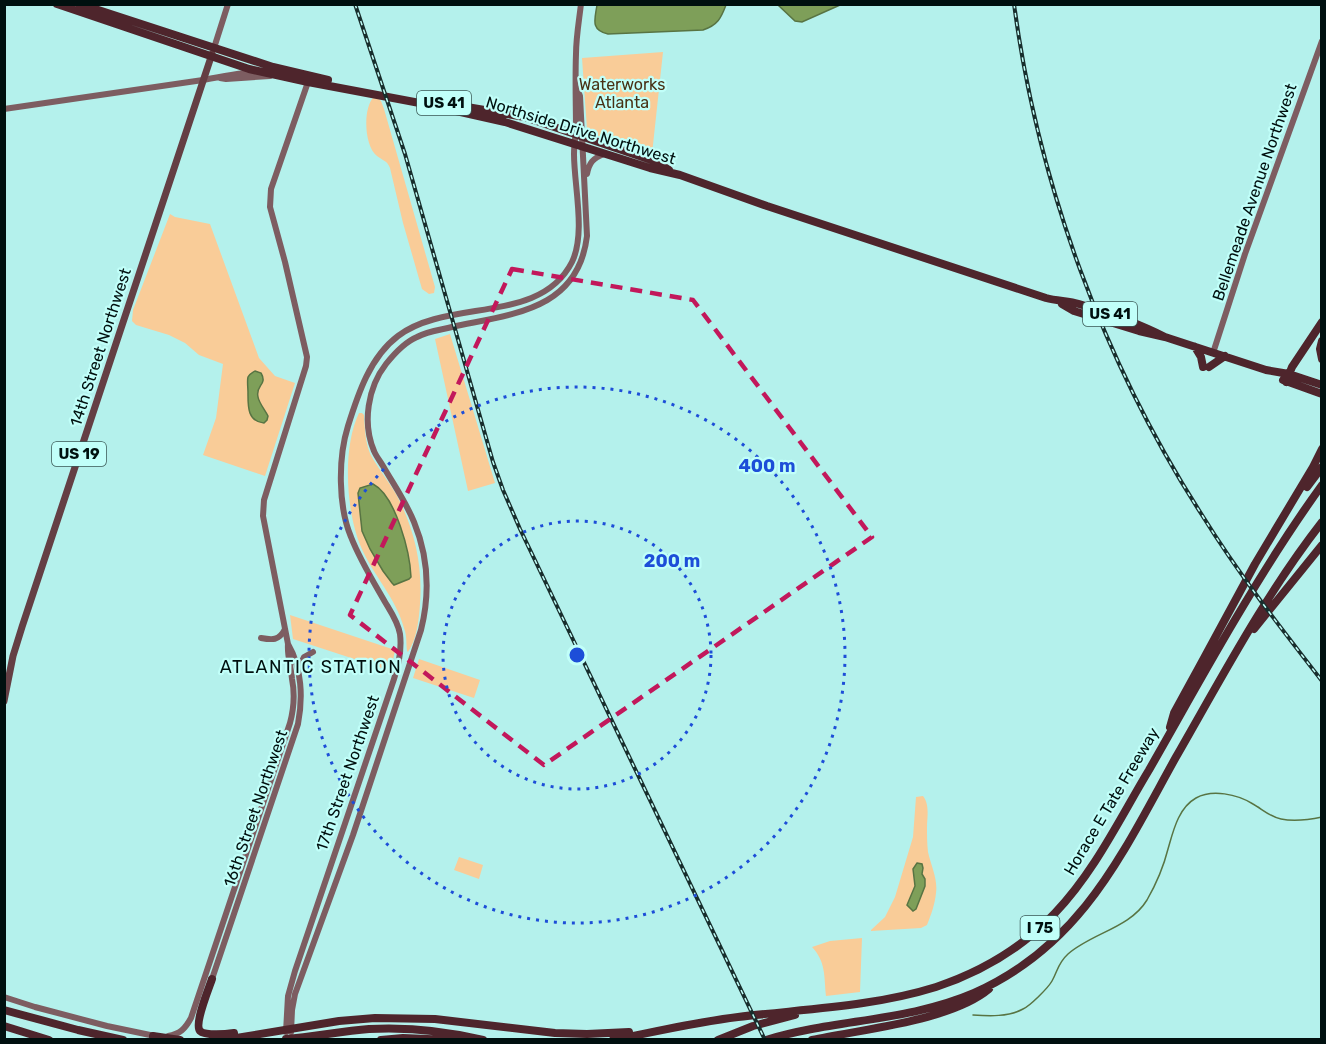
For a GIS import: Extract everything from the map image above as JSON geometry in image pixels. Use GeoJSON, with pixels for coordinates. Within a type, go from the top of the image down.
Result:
{"type":"FeatureCollection","features":[{"type":"Feature","properties":{"kind":"highway","name":"Northside Drive Northwest"},"geometry":{"type":"LineString","coordinates":[[57,4],[308,82],[505,122],[650,168],[680,175],[767,206],[1058,301],[1076,303],[1136,323],[1165,337],[1288,378],[1322,385]]}},
{"type":"Feature","properties":{"kind":"highway"},"geometry":{"type":"LineString","coordinates":[[67,4],[86,11],[95,10]]}},
{"type":"Feature","properties":{"kind":"highway","name":"Northside Drive Northwest"},"geometry":{"type":"LineString","coordinates":[[80,4],[256,71],[274,71],[511,114],[562,129],[654,162],[680,175]]}},
{"type":"Feature","properties":{"kind":"highway"},"geometry":{"type":"LineString","coordinates":[[1288,378],[1292,367],[1322,322]]}},
{"type":"Feature","properties":{"kind":"highway"},"geometry":{"type":"LineString","coordinates":[[1322,341],[1320,349],[1322,360]]}},
{"type":"Feature","properties":{"kind":"highway"},"geometry":{"type":"LineString","coordinates":[[1196,347],[1206,367],[1225,356]]}},
{"type":"Feature","properties":{"kind":"highway","name":"Northside Drive Northwest"},"geometry":{"type":"LineString","coordinates":[[1288,378],[1306,389],[1322,394]]}},
{"type":"Feature","properties":{"kind":"highway"},"geometry":{"type":"LineString","coordinates":[[1306,389],[1322,399]]}},
{"type":"Feature","properties":{"kind":"highway"},"geometry":{"type":"LineString","coordinates":[[1167,740],[1174,713],[1255,564],[1322,449]]}},
{"type":"Feature","properties":{"kind":"highway"},"geometry":{"type":"LineString","coordinates":[[1281,520],[1322,467]]}},
{"type":"Feature","properties":{"kind":"highway","name":"Horace E Tate Freeway"},"geometry":{"type":"LineString","coordinates":[[612,1040],[738,1017],[897,997],[971,973],[1031,935],[1054,914],[1084,878],[1113,833],[1242,607],[1322,485]]}},
{"type":"Feature","properties":{"kind":"highway","name":"Horace E Tate Freeway"},"geometry":{"type":"LineString","coordinates":[[766,1040],[817,1027],[909,1013],[958,999],[1001,979],[1030,961],[1058,938],[1102,885],[1240,646],[1322,522]]}},
{"type":"Feature","properties":{"kind":"highway"},"geometry":{"type":"LineString","coordinates":[[1277,593],[1322,544]]}},
{"type":"Feature","properties":{"kind":"highway"},"geometry":{"type":"LineString","coordinates":[[208,978],[200,1017],[200,1031],[216,1034],[276,1031]]}},
{"type":"Feature","properties":{"kind":"highway"},"geometry":{"type":"LineString","coordinates":[[812,1040],[940,1013],[981,996],[1001,979]]}},
{"type":"Feature","properties":{"kind":"highway"},"geometry":{"type":"LineString","coordinates":[[718,1040],[753,1026],[831,1007]]}},
{"type":"Feature","properties":{"kind":"highway"},"geometry":{"type":"LineString","coordinates":[[4,1010],[123,1040]]}},
{"type":"Feature","properties":{"kind":"highway"},"geometry":{"type":"LineString","coordinates":[[224,1040],[359,1019],[435,1020],[569,1034],[668,1028]]}},
{"type":"Feature","properties":{"kind":"highway"},"geometry":{"type":"LineString","coordinates":[[4,1026],[49,1040]]}},
{"type":"Feature","properties":{"kind":"highway"},"geometry":{"type":"LineString","coordinates":[[289,1039],[344,1031],[378,1029],[430,1030],[483,1040]]}},
{"type":"Feature","properties":{"kind":"highway"},"geometry":{"type":"LineString","coordinates":[[153,1036],[166,1040]]}},
{"type":"Feature","properties":{"kind":"highway"},"geometry":{"type":"LineString","coordinates":[[153,1036],[180,1040]]}},
{"type":"Feature","properties":{"kind":"highway"},"geometry":{"type":"LineString","coordinates":[[381,1040],[403,1038],[451,1040]]}},
{"type":"Feature","properties":{"kind":"main road","name":"14th Street Northwest"},"geometry":{"type":"LineString","coordinates":[[4,700],[22,627],[212,53]]}},
{"type":"Feature","properties":{"kind":"street","name":"14th Street Northwest"},"geometry":{"type":"LineString","coordinates":[[212,53],[228,4]]}},
{"type":"Feature","properties":{"kind":"street","name":"17th Street Northwest"},"geometry":{"type":"LineString","coordinates":[[579,135],[575,85],[581,4]]}},
{"type":"Feature","properties":{"kind":"street","name":"Bellemeade Avenue Northwest"},"geometry":{"type":"LineString","coordinates":[[1213,353],[1245,254],[1322,41]]}},
{"type":"Feature","properties":{"kind":"street"},"geometry":{"type":"LineString","coordinates":[[4,109],[256,71]]}},
{"type":"Feature","properties":{"kind":"street"},"geometry":{"type":"LineString","coordinates":[[219,77],[226,79],[274,71]]}},
{"type":"Feature","properties":{"kind":"street","name":"16th Street Northwest"},"geometry":{"type":"LineString","coordinates":[[208,978],[291,718],[294,698],[287,652],[288,644],[263,516],[264,500],[304,374],[307,357],[270,207],[271,189],[308,82]]}},
{"type":"Feature","properties":{"kind":"street","name":"17th Street Northwest"},"geometry":{"type":"LineString","coordinates":[[289,1039],[292,993],[321,892],[400,659],[398,625],[350,535],[342,497],[341,455],[348,427],[369,371],[378,357],[397,337],[413,326],[437,318],[537,296],[562,276],[571,264],[577,244],[578,226],[580,96],[575,85]]}},
{"type":"Feature","properties":{"kind":"street"},"geometry":{"type":"LineString","coordinates":[[562,129],[570,124],[576,113]]}},
{"type":"Feature","properties":{"kind":"street","name":"17th Street Northwest"},"geometry":{"type":"LineString","coordinates":[[292,993],[353,835],[424,616],[426,580],[422,551],[406,504],[374,451],[368,429],[368,408],[372,393],[378,376],[386,364],[417,336],[535,307],[553,297],[569,282],[582,258],[587,236],[585,187],[579,145]]}},
{"type":"Feature","properties":{"kind":"street"},"geometry":{"type":"LineString","coordinates":[[585,187],[591,161],[605,154]]}},
{"type":"Feature","properties":{"kind":"street"},"geometry":{"type":"LineString","coordinates":[[261,638],[275,640],[280,637],[285,628]]}},
{"type":"Feature","properties":{"kind":"street","name":"16th Street Northwest"},"geometry":{"type":"LineString","coordinates":[[208,978],[295,733],[301,704],[300,684],[293,653],[288,644]]}},
{"type":"Feature","properties":{"kind":"street"},"geometry":{"type":"LineString","coordinates":[[297,670],[304,657],[313,652]]}},
{"type":"Feature","properties":{"kind":"street"},"geometry":{"type":"LineString","coordinates":[[4,997],[107,1026],[153,1036],[174,1035],[185,1029],[208,978]]}},
{"type":"Feature","properties":{"kind":"highlighted area"},"geometry":{"type":"Polygon","coordinates":[[[512,269],[693,300],[872,537],[544,765],[350,615],[512,269]]]}},
{"type":"Feature","properties":{"kind":"green space","name":"Waterworks Atlanta"},"geometry":{"type":"Polygon","coordinates":[[[663,52],[652,154],[590,133],[587,129],[582,58],[663,52]]]}},
{"type":"Feature","properties":{"kind":"green space"},"geometry":{"type":"Polygon","coordinates":[[[373,98],[381,101],[384,109],[435,287],[434,293],[429,294],[422,289],[390,168],[377,156],[369,144],[366,119],[373,98]]]}},
{"type":"Feature","properties":{"kind":"green space"},"geometry":{"type":"Polygon","coordinates":[[[170,214],[210,224],[259,358],[275,376],[295,383],[265,476],[203,455],[216,418],[223,364],[199,355],[185,343],[169,335],[136,325],[132,321],[133,310],[170,214]]]}},
{"type":"Feature","properties":{"kind":"green space"},"geometry":{"type":"Polygon","coordinates":[[[450,334],[495,483],[468,491],[435,339],[450,334]]]}},
{"type":"Feature","properties":{"kind":"green space"},"geometry":{"type":"Polygon","coordinates":[[[359,413],[364,415],[370,454],[396,494],[408,520],[416,547],[421,589],[420,610],[415,635],[408,652],[406,633],[400,617],[361,547],[352,516],[348,462],[350,444],[359,413]]]}},
{"type":"Feature","properties":{"kind":"green space"},"geometry":{"type":"Polygon","coordinates":[[[290,615],[395,650],[391,671],[293,639],[290,615]]]}},
{"type":"Feature","properties":{"kind":"green space"},"geometry":{"type":"Polygon","coordinates":[[[419,659],[480,680],[474,698],[413,678],[419,659]]]}},
{"type":"Feature","properties":{"kind":"green space"},"geometry":{"type":"Polygon","coordinates":[[[923,796],[927,807],[928,852],[936,888],[935,901],[927,925],[921,928],[871,931],[885,917],[895,897],[913,837],[916,797],[923,796]]]}},
{"type":"Feature","properties":{"kind":"green space"},"geometry":{"type":"Polygon","coordinates":[[[459,857],[483,865],[479,879],[454,870],[459,857]]]}},
{"type":"Feature","properties":{"kind":"green space"},"geometry":{"type":"Polygon","coordinates":[[[862,938],[860,992],[826,996],[822,964],[812,947],[830,941],[862,938]]]}},
{"type":"Feature","properties":{"kind":"shaded area"},"geometry":{"type":"Polygon","coordinates":[[[597,4],[726,5],[718,20],[703,30],[608,34],[596,27],[597,4]]]}},
{"type":"Feature","properties":{"kind":"shaded area"},"geometry":{"type":"Polygon","coordinates":[[[778,5],[840,5],[802,22],[795,21],[778,5]]]}},
{"type":"Feature","properties":{"kind":"shaded area"},"geometry":{"type":"Polygon","coordinates":[[[255,371],[261,373],[263,377],[258,397],[268,416],[264,423],[258,422],[251,416],[249,407],[248,379],[255,371]]]}},
{"type":"Feature","properties":{"kind":"shaded area"},"geometry":{"type":"Polygon","coordinates":[[[373,484],[381,490],[395,512],[408,554],[411,577],[394,585],[383,571],[362,531],[358,493],[360,488],[373,484]]]}},
{"type":"Feature","properties":{"kind":"shaded area"},"geometry":{"type":"Polygon","coordinates":[[[917,863],[922,864],[925,886],[916,909],[913,911],[907,905],[915,886],[913,869],[917,863]]]}},
{"type":"Feature","properties":{"kind":"waterway"},"geometry":{"type":"LineString","coordinates":[[973,1015],[1005,1015],[1026,1007],[1050,984],[1068,954],[1121,924],[1140,909],[1159,875],[1174,828],[1181,814],[1196,798],[1217,793],[1232,795],[1281,819],[1302,820],[1322,817]]}},
{"type":"Feature","properties":{"kind":"railway"},"geometry":{"type":"LineString","coordinates":[[355,4],[405,154],[503,490],[765,1040]]}},
{"type":"Feature","properties":{"kind":"railway"},"geometry":{"type":"LineString","coordinates":[[1014,4],[1025,71],[1058,205],[1080,270],[1106,334],[1167,457],[1202,515],[1245,579],[1322,681]]}},
{"type":"Feature","properties":{"kind":"district","name":"ATLANTIC STATION"},"geometry":{"type":"Point","coordinates":[311,667]}}]}
